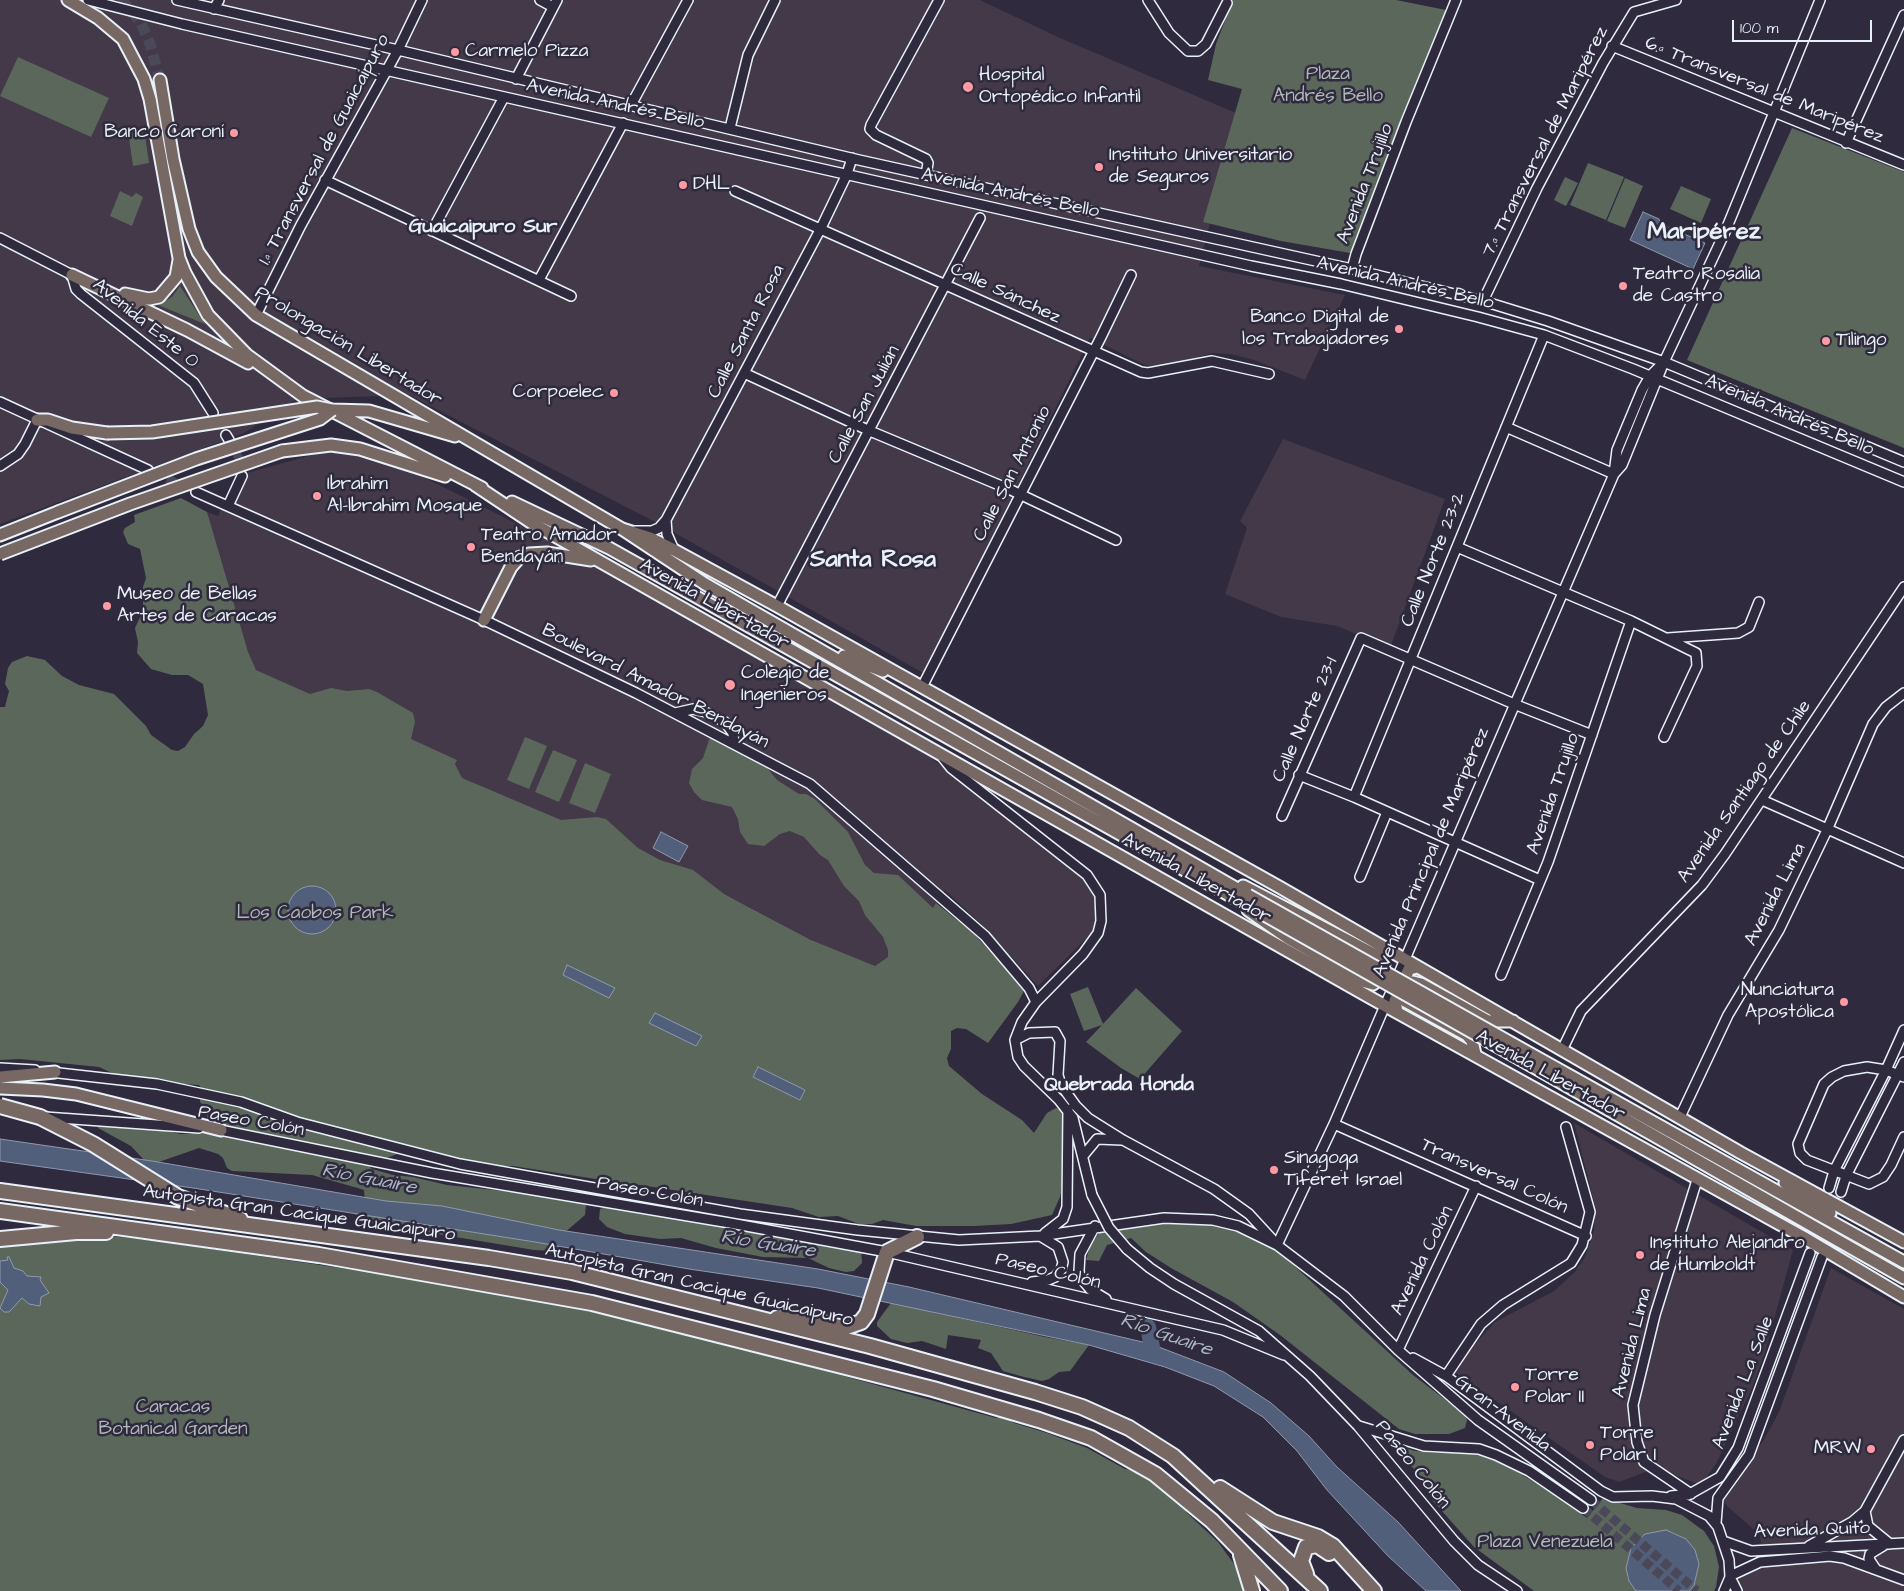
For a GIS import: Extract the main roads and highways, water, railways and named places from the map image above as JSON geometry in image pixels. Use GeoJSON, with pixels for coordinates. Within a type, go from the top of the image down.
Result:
{"type":"FeatureCollection","features":[{"type":"Feature","properties":{"kind":"highway"},"geometry":{"type":"LineString","coordinates":[[0,1106],[40,1117],[92,1144],[178,1197],[267,1230]]}},
{"type":"Feature","properties":{"kind":"highway"},"geometry":{"type":"LineString","coordinates":[[0,1113],[40,1117]]}},
{"type":"Feature","properties":{"kind":"highway","name":"Autopista Gran Cacique Guaicaipuro"},"geometry":{"type":"LineString","coordinates":[[0,1191],[267,1230],[489,1258],[564,1271],[870,1346],[1082,1407],[1129,1428],[1187,1468],[1320,1591]]}},
{"type":"Feature","properties":{"kind":"highway","name":"Autopista Gran Cacique Guaicaipuro"},"geometry":{"type":"LineString","coordinates":[[0,1211],[157,1232],[421,1272],[592,1303],[933,1389],[1039,1420],[1091,1438],[1155,1474],[1212,1521],[1240,1552],[1280,1591]]}},
{"type":"Feature","properties":{"kind":"highway"},"geometry":{"type":"LineString","coordinates":[[0,1239],[76,1232],[157,1232]]}},
{"type":"Feature","properties":{"kind":"highway"},"geometry":{"type":"LineString","coordinates":[[750,1318],[807,1319],[844,1328],[861,1322],[867,1314],[885,1257],[917,1237]]}},
{"type":"Feature","properties":{"kind":"highway"},"geometry":{"type":"LineString","coordinates":[[1187,1468],[1266,1518],[1318,1537],[1332,1546],[1374,1591]]}},
{"type":"Feature","properties":{"kind":"highway"},"geometry":{"type":"LineString","coordinates":[[1309,1580],[1300,1557],[1306,1547],[1317,1545],[1330,1554],[1364,1591]]}},
{"type":"Feature","properties":{"kind":"highway"},"geometry":{"type":"LineString","coordinates":[[1240,1552],[1252,1591]]}},
{"type":"Feature","properties":{"kind":"highway"},"geometry":{"type":"LineString","coordinates":[[1240,1552],[1269,1591]]}},
{"type":"Feature","properties":{"kind":"main road"},"geometry":{"type":"LineString","coordinates":[[68,0],[98,18],[123,39],[144,79],[150,99],[179,258],[191,285],[215,323],[247,355],[303,396]]}},
{"type":"Feature","properties":{"kind":"main road","name":"Prolongación Libertador"},"geometry":{"type":"LineString","coordinates":[[160,80],[173,159],[189,229],[195,244],[216,277],[256,315],[400,398],[464,438]]}},
{"type":"Feature","properties":{"kind":"main road"},"geometry":{"type":"LineString","coordinates":[[179,258],[176,277],[172,284],[159,296],[150,300],[134,298],[84,275],[72,276],[201,337],[303,396],[459,478]]}},
{"type":"Feature","properties":{"kind":"main road"},"geometry":{"type":"LineString","coordinates":[[37,420],[48,420],[72,428],[107,433],[152,432],[318,407],[332,410],[369,411],[428,430],[464,438]]}},
{"type":"Feature","properties":{"kind":"main road"},"geometry":{"type":"LineString","coordinates":[[0,535],[196,459],[320,419],[332,410]]}},
{"type":"Feature","properties":{"kind":"main road","name":"Avenida Libertador"},"geometry":{"type":"LineString","coordinates":[[464,438],[622,530],[705,584],[1166,848],[1247,900],[1511,1048],[1904,1262]]}},
{"type":"Feature","properties":{"kind":"main road"},"geometry":{"type":"LineString","coordinates":[[0,554],[139,501],[282,451],[331,445],[360,449],[420,469],[459,478]]}},
{"type":"Feature","properties":{"kind":"main road","name":"Avenida Libertador"},"geometry":{"type":"LineString","coordinates":[[459,478],[609,548],[1232,897],[1247,900]]}},
{"type":"Feature","properties":{"kind":"main road","name":"Avenida Libertador"},"geometry":{"type":"LineString","coordinates":[[475,485],[532,523],[1397,1012],[1768,1218],[1904,1297]]}},
{"type":"Feature","properties":{"kind":"main road","name":"Avenida Libertador"},"geometry":{"type":"LineString","coordinates":[[622,530],[650,538],[777,606],[1404,959],[1741,1153],[1904,1242]]}},
{"type":"Feature","properties":{"kind":"main road"},"geometry":{"type":"LineString","coordinates":[[484,620],[511,567],[520,558],[529,554],[547,553],[604,563]]}},
{"type":"Feature","properties":{"kind":"main road"},"geometry":{"type":"LineString","coordinates":[[808,642],[910,680]]}},
{"type":"Feature","properties":{"kind":"main road"},"geometry":{"type":"LineString","coordinates":[[922,688],[922,697],[932,713]]}},
{"type":"Feature","properties":{"kind":"main road"},"geometry":{"type":"LineString","coordinates":[[833,692],[924,725]]}},
{"type":"Feature","properties":{"kind":"main road"},"geometry":{"type":"LineString","coordinates":[[998,729],[1004,754]]}},
{"type":"Feature","properties":{"kind":"main road"},"geometry":{"type":"LineString","coordinates":[[1166,848],[1192,859],[1379,957],[1384,964],[1380,978],[1373,984],[1362,981],[1288,938],[1232,897]]}},
{"type":"Feature","properties":{"kind":"main road"},"geometry":{"type":"LineString","coordinates":[[1397,1012],[1395,1001],[1409,970],[1418,967]]}},
{"type":"Feature","properties":{"kind":"main road"},"geometry":{"type":"LineString","coordinates":[[1474,1054],[1472,1041],[1467,1035],[1405,1001],[1404,997],[1413,982],[1421,984],[1488,1021],[1513,1021]]}},
{"type":"Feature","properties":{"kind":"main road","name":"Avenida Libertador"},"geometry":{"type":"LineString","coordinates":[[1511,1048],[1904,1278]]}},
{"type":"Feature","properties":{"kind":"main road"},"geometry":{"type":"LineString","coordinates":[[0,1077],[55,1072]]}},
{"type":"Feature","properties":{"kind":"main road"},"geometry":{"type":"LineString","coordinates":[[0,1088],[76,1094],[221,1130]]}},
{"type":"Feature","properties":{"kind":"main road"},"geometry":{"type":"LineString","coordinates":[[1741,1153],[1883,1250]]}},
{"type":"Feature","properties":{"kind":"main road"},"geometry":{"type":"LineString","coordinates":[[1768,1218],[1791,1224],[1857,1251]]}},
{"type":"Feature","properties":{"kind":"water"},"geometry":{"type":"Polygon","coordinates":[[[1643,212],[1659,219],[1661,224],[1705,243],[1693,269],[1630,240],[1643,212]]]}},
{"type":"Feature","properties":{"kind":"water"},"geometry":{"type":"Polygon","coordinates":[[[661,832],[688,846],[679,862],[653,848],[661,832]]]}},
{"type":"Feature","properties":{"kind":"water"},"geometry":{"type":"Polygon","coordinates":[[[307,886],[317,886],[326,890],[332,896],[336,910],[332,924],[326,930],[317,934],[307,934],[298,930],[292,924],[288,915],[288,905],[292,896],[298,890],[307,886]]]}},
{"type":"Feature","properties":{"kind":"water"},"geometry":{"type":"Polygon","coordinates":[[[567,965],[615,988],[609,998],[563,975],[567,965]]]}},
{"type":"Feature","properties":{"kind":"water"},"geometry":{"type":"Polygon","coordinates":[[[655,1013],[702,1036],[696,1046],[649,1023],[655,1013]]]}},
{"type":"Feature","properties":{"kind":"water"},"geometry":{"type":"Polygon","coordinates":[[[758,1067],[805,1090],[800,1100],[753,1077],[758,1067]]]}},
{"type":"Feature","properties":{"kind":"water","name":"Río Guaire"},"geometry":{"type":"Polygon","coordinates":[[[0,1139],[152,1161],[386,1201],[442,1206],[559,1230],[818,1269],[909,1287],[1151,1344],[1224,1372],[1271,1403],[1309,1436],[1337,1467],[1398,1522],[1461,1591],[1426,1591],[1388,1556],[1327,1490],[1297,1451],[1263,1417],[1214,1386],[1165,1367],[1089,1345],[818,1288],[689,1269],[535,1242],[193,1188],[0,1161],[0,1139]]]}},
{"type":"Feature","properties":{"kind":"water"},"geometry":{"type":"Polygon","coordinates":[[[7,1257],[9,1257],[14,1268],[23,1271],[27,1276],[41,1277],[40,1280],[49,1293],[41,1297],[40,1306],[29,1304],[22,1298],[9,1312],[4,1312],[0,1308],[8,1290],[0,1282],[0,1261],[8,1260],[7,1257]]]}},
{"type":"Feature","properties":{"kind":"water"},"geometry":{"type":"Polygon","coordinates":[[[1666,1530],[1686,1539],[1695,1550],[1699,1564],[1694,1585],[1689,1591],[1636,1591],[1629,1581],[1626,1568],[1631,1548],[1645,1534],[1666,1530]]]}},
{"type":"Feature","properties":{"kind":"waterway"},"geometry":{"type":"LineString","coordinates":[[1148,1327],[1152,1347]]}},
{"type":"Feature","properties":{"kind":"tunnel"},"geometry":{"type":"LineString","coordinates":[[119,0],[126,5],[141,23],[150,44],[160,80]]}},
{"type":"Feature","properties":{"kind":"tunnel"},"geometry":{"type":"LineString","coordinates":[[237,454],[243,470]]}},
{"type":"Feature","properties":{"kind":"tunnel"},"geometry":{"type":"LineString","coordinates":[[155,473],[196,492]]}},
{"type":"Feature","properties":{"kind":"tunnel"},"geometry":{"type":"LineString","coordinates":[[1811,1248],[1829,1188]]}},
{"type":"Feature","properties":{"kind":"tunnel"},"geometry":{"type":"LineString","coordinates":[[1823,1254],[1841,1192]]}},
{"type":"Feature","properties":{"kind":"tunnel"},"geometry":{"type":"LineString","coordinates":[[1591,1500],[1697,1591]]}},
{"type":"Feature","properties":{"kind":"tunnel"},"geometry":{"type":"LineString","coordinates":[[1583,1508],[1679,1591]]}},
{"type":"Feature","properties":{"kind":"place","name":"Carmelo Pizza"},"geometry":{"type":"Point","coordinates":[455,52]}},
{"type":"Feature","properties":{"kind":"place","name":"Hospital Ortopédico Infantil"},"geometry":{"type":"Point","coordinates":[968,87]}},
{"type":"Feature","properties":{"kind":"place","name":"Banco Caroní"},"geometry":{"type":"Point","coordinates":[234,133]}},
{"type":"Feature","properties":{"kind":"place","name":"Instituto Universitario de Seguros"},"geometry":{"type":"Point","coordinates":[1099,167]}},
{"type":"Feature","properties":{"kind":"place","name":"DHL"},"geometry":{"type":"Point","coordinates":[683,185]}},
{"type":"Feature","properties":{"kind":"place","name":"Teatro Rosalia de Castro"},"geometry":{"type":"Point","coordinates":[1623,286]}},
{"type":"Feature","properties":{"kind":"place","name":"Banco Digital de los Trabajadores"},"geometry":{"type":"Point","coordinates":[1399,329]}},
{"type":"Feature","properties":{"kind":"place","name":"Tilingo"},"geometry":{"type":"Point","coordinates":[1826,341]}},
{"type":"Feature","properties":{"kind":"place","name":"Corpoelec"},"geometry":{"type":"Point","coordinates":[614,393]}},
{"type":"Feature","properties":{"kind":"place","name":"Ibrahim Al-lbrahim Mosque"},"geometry":{"type":"Point","coordinates":[317,496]}},
{"type":"Feature","properties":{"kind":"place","name":"Teatro Amador Bendayán"},"geometry":{"type":"Point","coordinates":[471,547]}},
{"type":"Feature","properties":{"kind":"place","name":"Museo de Bellas Artes de Caracas"},"geometry":{"type":"Point","coordinates":[107,606]}},
{"type":"Feature","properties":{"kind":"place","name":"Colegio de Ingenieros"},"geometry":{"type":"Point","coordinates":[730,685]}},
{"type":"Feature","properties":{"kind":"place","name":"Nunciatura Apostólica"},"geometry":{"type":"Point","coordinates":[1844,1002]}},
{"type":"Feature","properties":{"kind":"place","name":"Sinagoga Tiferet Israel"},"geometry":{"type":"Point","coordinates":[1274,1170]}},
{"type":"Feature","properties":{"kind":"place","name":"Instituto Alejandro de Humboldt"},"geometry":{"type":"Point","coordinates":[1640,1255]}},
{"type":"Feature","properties":{"kind":"place","name":"Torre Polar II"},"geometry":{"type":"Point","coordinates":[1515,1387]}},
{"type":"Feature","properties":{"kind":"place","name":"Torre Polar I"},"geometry":{"type":"Point","coordinates":[1590,1445]}},
{"type":"Feature","properties":{"kind":"place","name":"MRW"},"geometry":{"type":"Point","coordinates":[1871,1449]}},
{"type":"Feature","properties":{"kind":"district","name":"Guaicaipuro Sur"},"geometry":{"type":"Point","coordinates":[483,228]}},
{"type":"Feature","properties":{"kind":"district","name":"Maripérez"},"geometry":{"type":"Point","coordinates":[1704,233]}},
{"type":"Feature","properties":{"kind":"district","name":"Santa Rosa"},"geometry":{"type":"Point","coordinates":[873,561]}},
{"type":"Feature","properties":{"kind":"district","name":"Quebrada Honda"},"geometry":{"type":"Point","coordinates":[1119,1086]}},
{"type":"Feature","properties":{"kind":"park label","name":"Plaza Andrés Bello"},"geometry":{"type":"Point","coordinates":[1328,86]}},
{"type":"Feature","properties":{"kind":"park label","name":"Los Caobos Park"},"geometry":{"type":"Point","coordinates":[315,914]}},
{"type":"Feature","properties":{"kind":"park label","name":"Caracas Botanical Garden"},"geometry":{"type":"Point","coordinates":[173,1419]}},
{"type":"Feature","properties":{"kind":"park label","name":"Plaza Venezuela"},"geometry":{"type":"Point","coordinates":[1545,1543]}}]}
